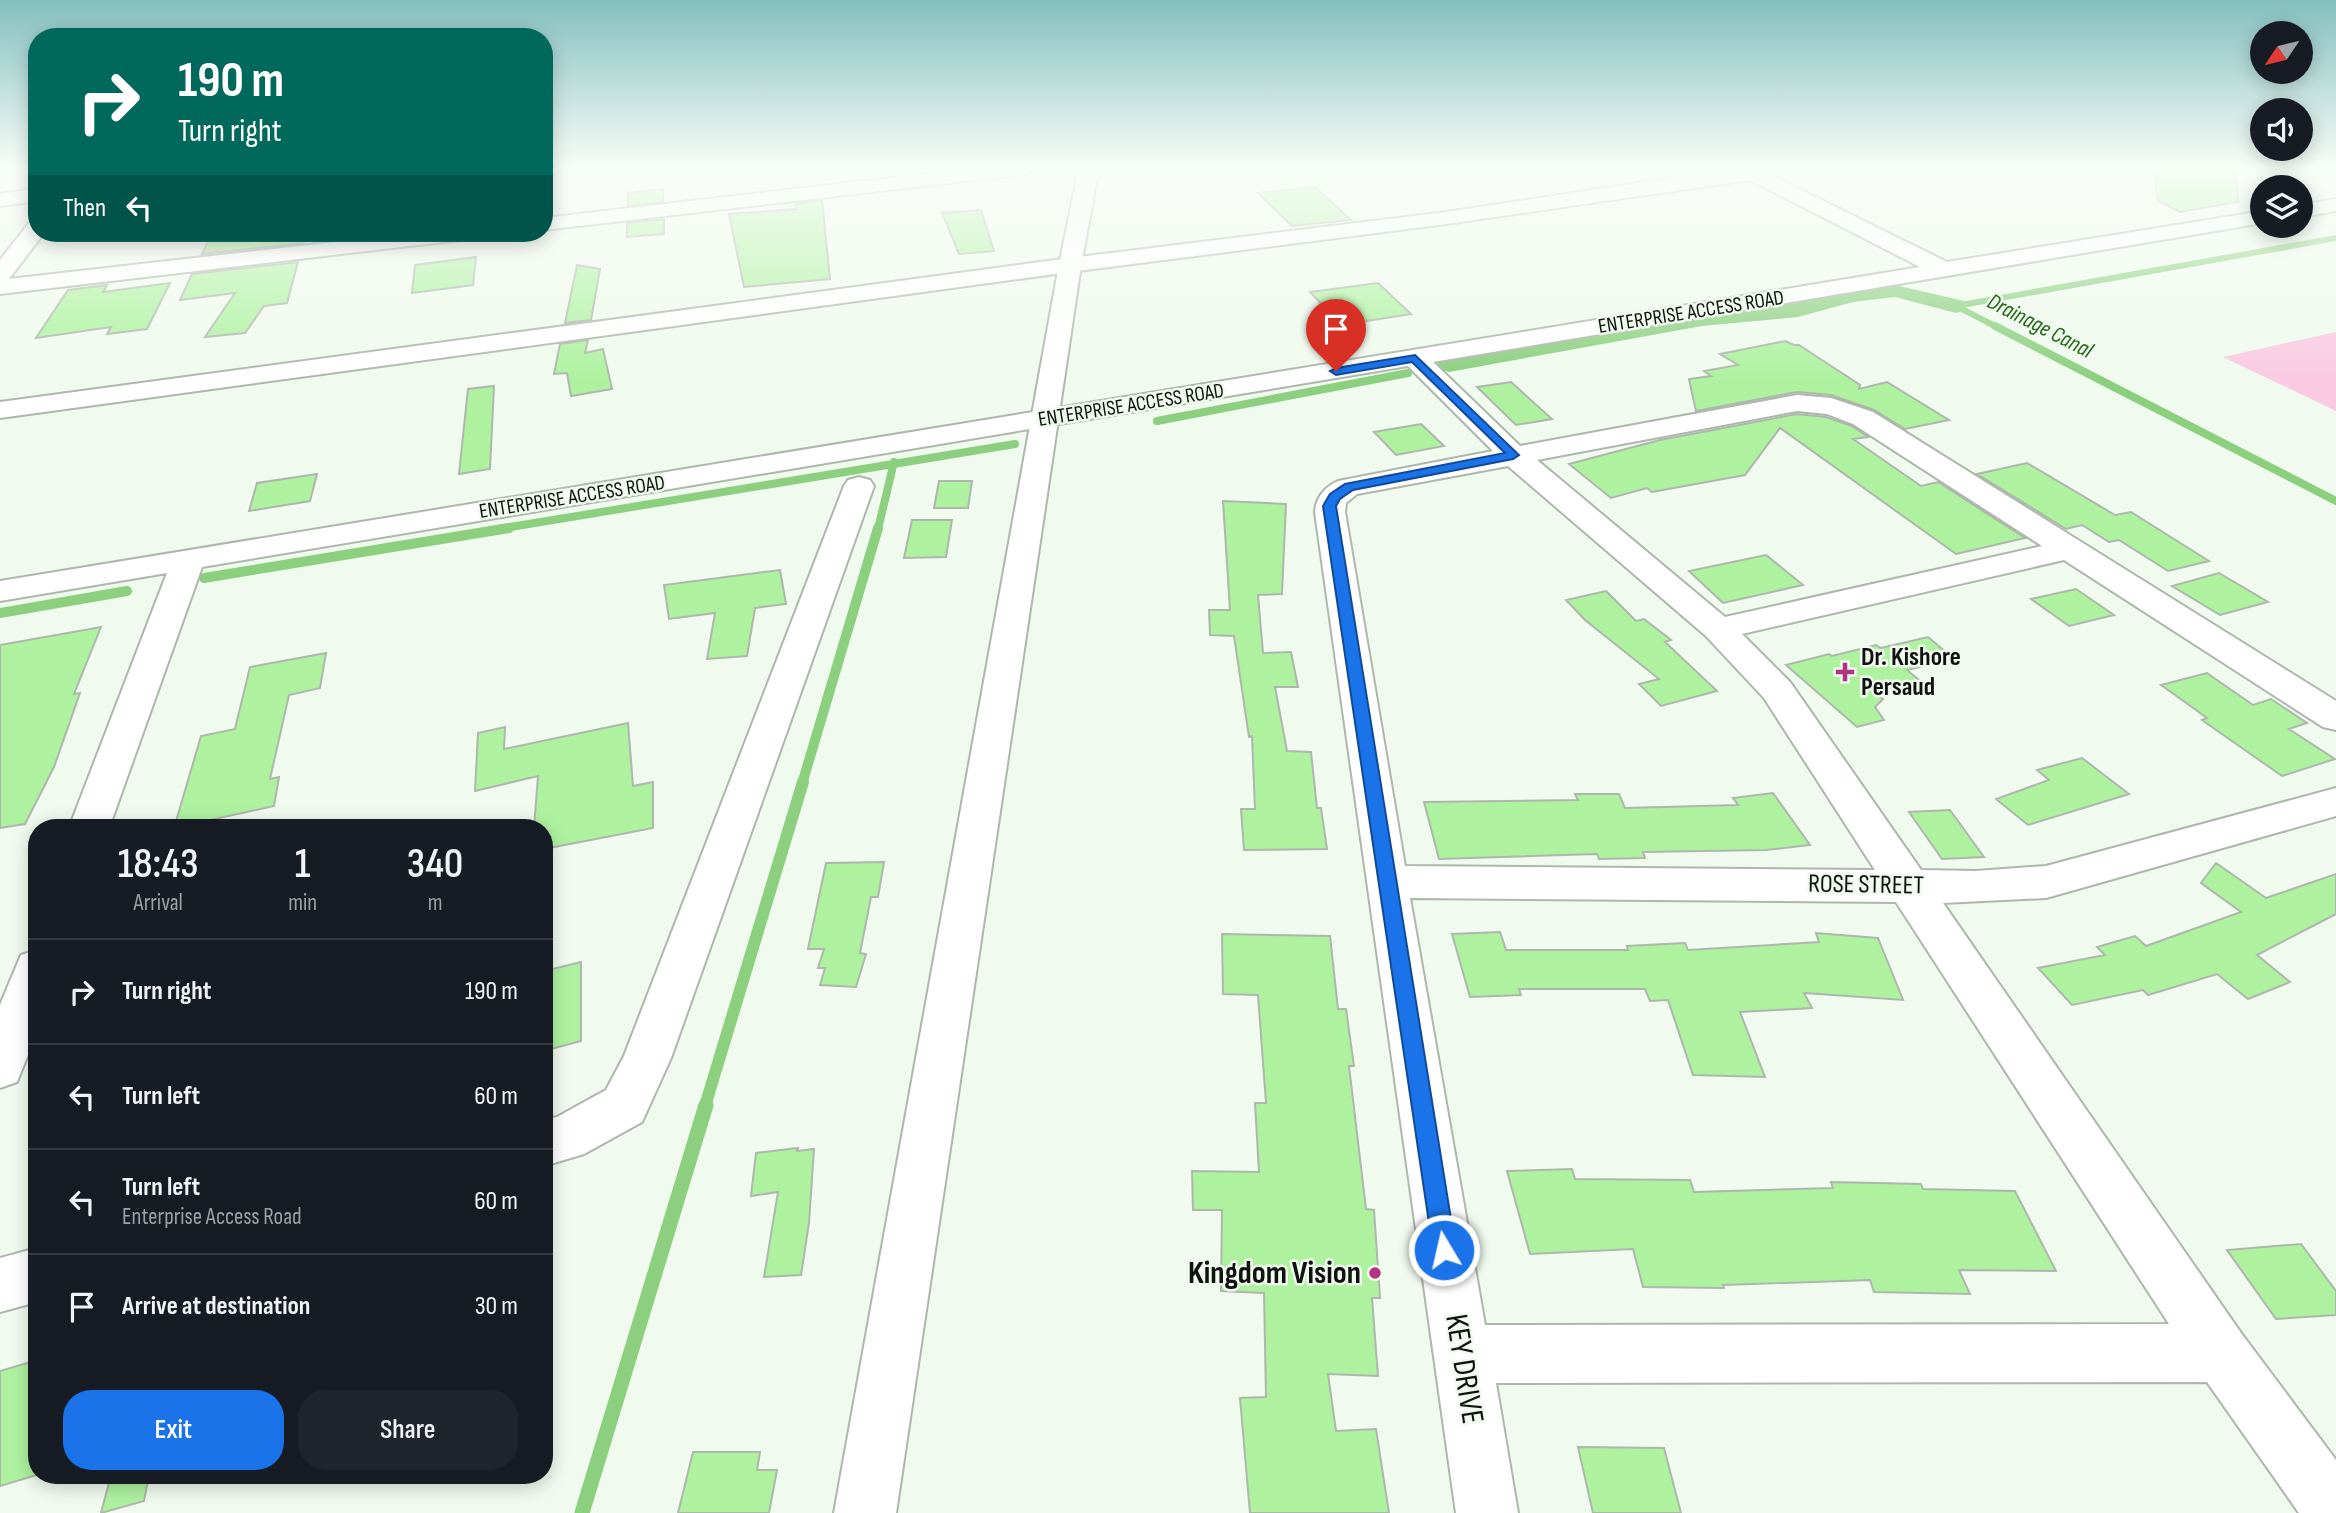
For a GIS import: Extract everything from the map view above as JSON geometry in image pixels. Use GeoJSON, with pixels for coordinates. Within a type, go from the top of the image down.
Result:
{"type":"FeatureCollection","features":[{"type":"Feature","properties":{"kind":"street"},"geometry":{"type":"LineString","coordinates":[[0,275],[28,239]]}},
{"type":"Feature","properties":{"kind":"street"},"geometry":{"type":"LineString","coordinates":[[865,1513],[1075,239]]}},
{"type":"Feature","properties":{"kind":"street"},"geometry":{"type":"LineString","coordinates":[[0,410],[1282,239]]}},
{"type":"Feature","properties":{"kind":"street"},"geometry":{"type":"LineString","coordinates":[[1881,239],[1944,270]]}},
{"type":"Feature","properties":{"kind":"street","name":"ENTERPRISE ACCESS ROAD"},"geometry":{"type":"LineString","coordinates":[[0,592],[2133,239]]}},
{"type":"Feature","properties":{"kind":"street"},"geometry":{"type":"LineString","coordinates":[[0,287],[391,242]]}},
{"type":"Feature","properties":{"kind":"street"},"geometry":{"type":"LineString","coordinates":[[1415,359],[1513,455],[1718,629],[1777,690],[2221,1353],[2336,1512]]}},
{"type":"Feature","properties":{"kind":"street"},"geometry":{"type":"LineString","coordinates":[[1513,455],[1797,403],[1823,404],[1863,418],[2336,718]]}},
{"type":"Feature","properties":{"kind":"street","name":"KEY DRIVE"},"geometry":{"type":"LineString","coordinates":[[1488,1513],[1385,882],[1330,512],[1331,501],[1349,487],[1513,455]]}},
{"type":"Feature","properties":{"kind":"street"},"geometry":{"type":"LineString","coordinates":[[553,1141],[566,1138],[624,1106],[647,1058],[859,485]]}},
{"type":"Feature","properties":{"kind":"street"},"geometry":{"type":"LineString","coordinates":[[1718,629],[2069,549]]}},
{"type":"Feature","properties":{"kind":"street"},"geometry":{"type":"LineString","coordinates":[[92,819],[188,561]]}},
{"type":"Feature","properties":{"kind":"street","name":"ROSE STREET"},"geometry":{"type":"LineString","coordinates":[[1385,882],[1976,887],[2046,882],[2336,802]]}},
{"type":"Feature","properties":{"kind":"street"},"geometry":{"type":"LineString","coordinates":[[0,1067],[28,992]]}},
{"type":"Feature","properties":{"kind":"street"},"geometry":{"type":"LineString","coordinates":[[0,1285],[28,1277]]}},
{"type":"Feature","properties":{"kind":"street"},"geometry":{"type":"LineString","coordinates":[[1461,1354],[2221,1353]]}},
{"type":"Feature","properties":{"kind":"shaded area"},"geometry":{"type":"Polygon","coordinates":[[[2336,332],[2336,411],[2223,357],[2336,332]]]}},
{"type":"Feature","properties":{"kind":"building"},"geometry":{"type":"Polygon","coordinates":[[[734,239],[826,239],[830,279],[744,287],[734,239]]]}},
{"type":"Feature","properties":{"kind":"building"},"geometry":{"type":"Polygon","coordinates":[[[953,239],[990,239],[994,251],[959,254],[953,239]]]}},
{"type":"Feature","properties":{"kind":"building"},"geometry":{"type":"Polygon","coordinates":[[[208,242],[304,242],[304,243],[202,254],[208,242]]]}},
{"type":"Feature","properties":{"kind":"building"},"geometry":{"type":"Polygon","coordinates":[[[476,257],[473,285],[412,293],[415,265],[476,257]]]}},
{"type":"Feature","properties":{"kind":"building"},"geometry":{"type":"Polygon","coordinates":[[[298,262],[287,303],[264,306],[245,333],[205,337],[235,293],[180,300],[192,274],[298,262]]]}},
{"type":"Feature","properties":{"kind":"building"},"geometry":{"type":"Polygon","coordinates":[[[577,265],[600,269],[591,320],[565,323],[577,265]]]}},
{"type":"Feature","properties":{"kind":"building"},"geometry":{"type":"Polygon","coordinates":[[[170,283],[147,329],[107,334],[111,327],[36,338],[68,290],[107,285],[103,292],[170,283]]]}},
{"type":"Feature","properties":{"kind":"building"},"geometry":{"type":"Polygon","coordinates":[[[1378,283],[1411,314],[1341,325],[1310,292],[1378,283]]]}},
{"type":"Feature","properties":{"kind":"building"},"geometry":{"type":"Polygon","coordinates":[[[588,340],[585,353],[603,349],[612,389],[571,396],[567,373],[554,374],[560,344],[588,340]]]}},
{"type":"Feature","properties":{"kind":"building"},"geometry":{"type":"Polygon","coordinates":[[[1785,341],[1799,345],[1860,385],[1859,389],[1887,382],[1949,420],[1905,429],[1874,410],[1831,395],[1797,392],[1696,411],[1689,379],[1711,376],[1704,371],[1738,365],[1720,354],[1785,341]]]}},
{"type":"Feature","properties":{"kind":"building"},"geometry":{"type":"Polygon","coordinates":[[[1511,382],[1552,419],[1516,425],[1477,387],[1511,382]]]}},
{"type":"Feature","properties":{"kind":"building"},"geometry":{"type":"Polygon","coordinates":[[[494,386],[490,469],[459,474],[468,389],[494,386]]]}},
{"type":"Feature","properties":{"kind":"building"},"geometry":{"type":"Polygon","coordinates":[[[1797,414],[1826,417],[1852,426],[1868,437],[1853,439],[1921,486],[1938,482],[2025,538],[1956,554],[1780,428],[1745,475],[1652,492],[1647,488],[1611,498],[1569,464],[1660,440],[1797,414]]]}},
{"type":"Feature","properties":{"kind":"building"},"geometry":{"type":"Polygon","coordinates":[[[1421,424],[1444,446],[1396,455],[1374,432],[1421,424]]]}},
{"type":"Feature","properties":{"kind":"building"},"geometry":{"type":"Polygon","coordinates":[[[2027,463],[2115,515],[2131,512],[2209,561],[2168,571],[2119,540],[2109,542],[2082,525],[2066,529],[1977,474],[2027,463]]]}},
{"type":"Feature","properties":{"kind":"building"},"geometry":{"type":"Polygon","coordinates":[[[317,474],[310,501],[249,511],[257,483],[317,474]]]}},
{"type":"Feature","properties":{"kind":"building"},"geometry":{"type":"Polygon","coordinates":[[[939,481],[972,481],[968,508],[934,508],[939,481]]]}},
{"type":"Feature","properties":{"kind":"building"},"geometry":{"type":"Polygon","coordinates":[[[1223,501],[1286,504],[1282,594],[1258,595],[1263,653],[1291,652],[1298,687],[1275,687],[1287,751],[1311,752],[1317,808],[1321,808],[1327,849],[1244,850],[1241,809],[1255,809],[1252,736],[1249,737],[1234,636],[1210,635],[1209,610],[1230,610],[1223,501]]]}},
{"type":"Feature","properties":{"kind":"building"},"geometry":{"type":"Polygon","coordinates":[[[912,520],[952,520],[946,557],[904,558],[912,520]]]}},
{"type":"Feature","properties":{"kind":"building"},"geometry":{"type":"Polygon","coordinates":[[[1766,555],[1803,585],[1723,603],[1689,571],[1766,555]]]}},
{"type":"Feature","properties":{"kind":"building"},"geometry":{"type":"Polygon","coordinates":[[[780,570],[786,604],[755,608],[747,656],[707,659],[715,613],[669,619],[664,585],[780,570]]]}},
{"type":"Feature","properties":{"kind":"building"},"geometry":{"type":"Polygon","coordinates":[[[2219,573],[2268,602],[2220,615],[2172,586],[2219,573]]]}},
{"type":"Feature","properties":{"kind":"building"},"geometry":{"type":"Polygon","coordinates":[[[2076,589],[2114,615],[2069,626],[2031,599],[2076,589]]]}},
{"type":"Feature","properties":{"kind":"building"},"geometry":{"type":"Polygon","coordinates":[[[1606,591],[1636,621],[1644,619],[1671,640],[1665,642],[1717,691],[1661,706],[1639,684],[1659,679],[1585,620],[1566,600],[1606,591]]]}},
{"type":"Feature","properties":{"kind":"building"},"geometry":{"type":"Polygon","coordinates":[[[101,627],[74,694],[80,693],[54,767],[25,824],[0,828],[0,645],[101,627]]]}},
{"type":"Feature","properties":{"kind":"building"},"geometry":{"type":"Polygon","coordinates":[[[1928,637],[1954,659],[1907,670],[1919,680],[1874,692],[1883,699],[1875,707],[1884,720],[1857,727],[1786,665],[1829,654],[1832,656],[1876,645],[1881,648],[1928,637]]]}},
{"type":"Feature","properties":{"kind":"building"},"geometry":{"type":"Polygon","coordinates":[[[326,653],[320,688],[289,695],[270,779],[279,777],[274,806],[215,819],[177,819],[201,736],[235,729],[250,667],[326,653]]]}},
{"type":"Feature","properties":{"kind":"building"},"geometry":{"type":"Polygon","coordinates":[[[2207,673],[2253,705],[2271,699],[2307,723],[2289,729],[2335,759],[2282,776],[2202,720],[2207,718],[2161,685],[2207,673]]]}},
{"type":"Feature","properties":{"kind":"building"},"geometry":{"type":"Polygon","coordinates":[[[628,723],[633,786],[653,782],[653,828],[553,847],[553,819],[535,819],[538,776],[475,791],[478,733],[505,727],[504,749],[628,723]]]}},
{"type":"Feature","properties":{"kind":"building"},"geometry":{"type":"Polygon","coordinates":[[[2082,758],[2129,794],[2028,825],[1996,799],[2049,780],[2037,770],[2082,758]]]}},
{"type":"Feature","properties":{"kind":"building"},"geometry":{"type":"Polygon","coordinates":[[[1773,793],[1810,845],[1766,850],[1643,852],[1645,858],[1599,859],[1597,854],[1439,859],[1424,802],[1578,800],[1575,794],[1619,794],[1625,808],[1738,805],[1733,798],[1773,793]]]}},
{"type":"Feature","properties":{"kind":"building"},"geometry":{"type":"Polygon","coordinates":[[[1950,810],[1984,857],[1942,859],[1909,812],[1950,810]]]}},
{"type":"Feature","properties":{"kind":"building"},"geometry":{"type":"Polygon","coordinates":[[[884,862],[878,897],[871,897],[860,953],[866,954],[856,987],[820,985],[825,968],[818,968],[824,949],[808,949],[826,863],[884,862]]]}},
{"type":"Feature","properties":{"kind":"building"},"geometry":{"type":"Polygon","coordinates":[[[2216,863],[2266,898],[2336,874],[2336,914],[2257,955],[2290,982],[2248,999],[2217,974],[2148,995],[2143,990],[2072,1005],[2038,968],[2105,955],[2097,947],[2135,936],[2146,946],[2241,912],[2201,883],[2216,863]]]}},
{"type":"Feature","properties":{"kind":"building"},"geometry":{"type":"Polygon","coordinates":[[[1500,932],[1506,950],[1628,950],[1627,946],[1685,943],[1688,950],[1819,942],[1816,933],[1878,938],[1903,1000],[1804,993],[1812,1008],[1740,1012],[1765,1077],[1693,1075],[1668,1000],[1650,1001],[1645,989],[1519,989],[1521,995],[1470,997],[1452,934],[1500,932]]]}},
{"type":"Feature","properties":{"kind":"building"},"geometry":{"type":"Polygon","coordinates":[[[1222,934],[1330,936],[1338,1009],[1346,1009],[1354,1066],[1349,1066],[1366,1209],[1374,1210],[1380,1298],[1372,1298],[1378,1376],[1328,1374],[1336,1431],[1376,1429],[1389,1513],[1250,1513],[1240,1398],[1266,1397],[1264,1293],[1221,1291],[1222,1210],[1193,1210],[1192,1171],[1259,1172],[1255,1103],[1266,1103],[1258,995],[1223,994],[1222,934]]]}},
{"type":"Feature","properties":{"kind":"building"},"geometry":{"type":"Polygon","coordinates":[[[581,962],[581,1041],[553,1049],[553,969],[581,962]]]}},
{"type":"Feature","properties":{"kind":"building"},"geometry":{"type":"Polygon","coordinates":[[[798,1148],[797,1151],[814,1149],[809,1223],[801,1275],[764,1277],[778,1192],[751,1196],[756,1153],[798,1148]]]}},
{"type":"Feature","properties":{"kind":"building"},"geometry":{"type":"Polygon","coordinates":[[[1572,1169],[1575,1179],[1690,1180],[1694,1192],[1833,1188],[1831,1182],[1921,1184],[1923,1189],[2015,1191],[2056,1271],[1959,1270],[1970,1294],[1874,1292],[1870,1280],[1723,1285],[1724,1288],[1643,1287],[1633,1249],[1530,1254],[1507,1171],[1572,1169]]]}},
{"type":"Feature","properties":{"kind":"building"},"geometry":{"type":"Polygon","coordinates":[[[2301,1244],[2336,1291],[2336,1315],[2276,1319],[2227,1250],[2301,1244]]]}},
{"type":"Feature","properties":{"kind":"building"},"geometry":{"type":"Polygon","coordinates":[[[28,1363],[28,1478],[0,1486],[0,1371],[28,1363]]]}},
{"type":"Feature","properties":{"kind":"building"},"geometry":{"type":"Polygon","coordinates":[[[1578,1447],[1664,1448],[1681,1513],[1593,1513],[1578,1447]]]}},
{"type":"Feature","properties":{"kind":"building"},"geometry":{"type":"Polygon","coordinates":[[[693,1452],[760,1452],[757,1470],[777,1470],[769,1513],[678,1513],[693,1452]]]}},
{"type":"Feature","properties":{"kind":"building"},"geometry":{"type":"Polygon","coordinates":[[[109,1484],[147,1484],[144,1501],[101,1513],[109,1484]]]}},
{"type":"Feature","properties":{"kind":"waterway","name":"Drainage Canal"},"geometry":{"type":"LineString","coordinates":[[1999,328],[1956,306],[2333,239]]}},
{"type":"Feature","properties":{"kind":"waterway"},"geometry":{"type":"LineString","coordinates":[[1449,365],[1702,319],[1798,310],[1852,296],[1895,291],[1956,306]]}},
{"type":"Feature","properties":{"kind":"waterway","name":"Drainage Canal"},"geometry":{"type":"LineString","coordinates":[[1995,326],[2336,501]]}},
{"type":"Feature","properties":{"kind":"waterway"},"geometry":{"type":"LineString","coordinates":[[1157,421],[1408,373]]}},
{"type":"Feature","properties":{"kind":"waterway"},"geometry":{"type":"LineString","coordinates":[[894,464],[1015,444]]}},
{"type":"Feature","properties":{"kind":"waterway"},"geometry":{"type":"LineString","coordinates":[[498,529],[894,464]]}},
{"type":"Feature","properties":{"kind":"waterway"},"geometry":{"type":"LineString","coordinates":[[878,529],[894,464]]}},
{"type":"Feature","properties":{"kind":"waterway"},"geometry":{"type":"LineString","coordinates":[[204,578],[509,528]]}},
{"type":"Feature","properties":{"kind":"waterway"},"geometry":{"type":"LineString","coordinates":[[802,784],[878,528]]}},
{"type":"Feature","properties":{"kind":"waterway"},"geometry":{"type":"LineString","coordinates":[[0,613],[127,591]]}},
{"type":"Feature","properties":{"kind":"waterway"},"geometry":{"type":"LineString","coordinates":[[705,1106],[803,782]]}},
{"type":"Feature","properties":{"kind":"waterway"},"geometry":{"type":"LineString","coordinates":[[582,1513],[706,1105]]}},
{"type":"Feature","properties":{"kind":"place","name":"Dr. Kishore Persaud"},"geometry":{"type":"Point","coordinates":[1845,672]}},
{"type":"Feature","properties":{"kind":"place","name":"Kingdom Vision"},"geometry":{"type":"Point","coordinates":[1375,1273]}},
{"type":"Feature","properties":{"kind":"route"},"geometry":{"type":"LineString","coordinates":[[1336,371],[1415,359],[1513,455],[1349,487],[1335,496],[1329,506],[1444,1250]]}}]}
